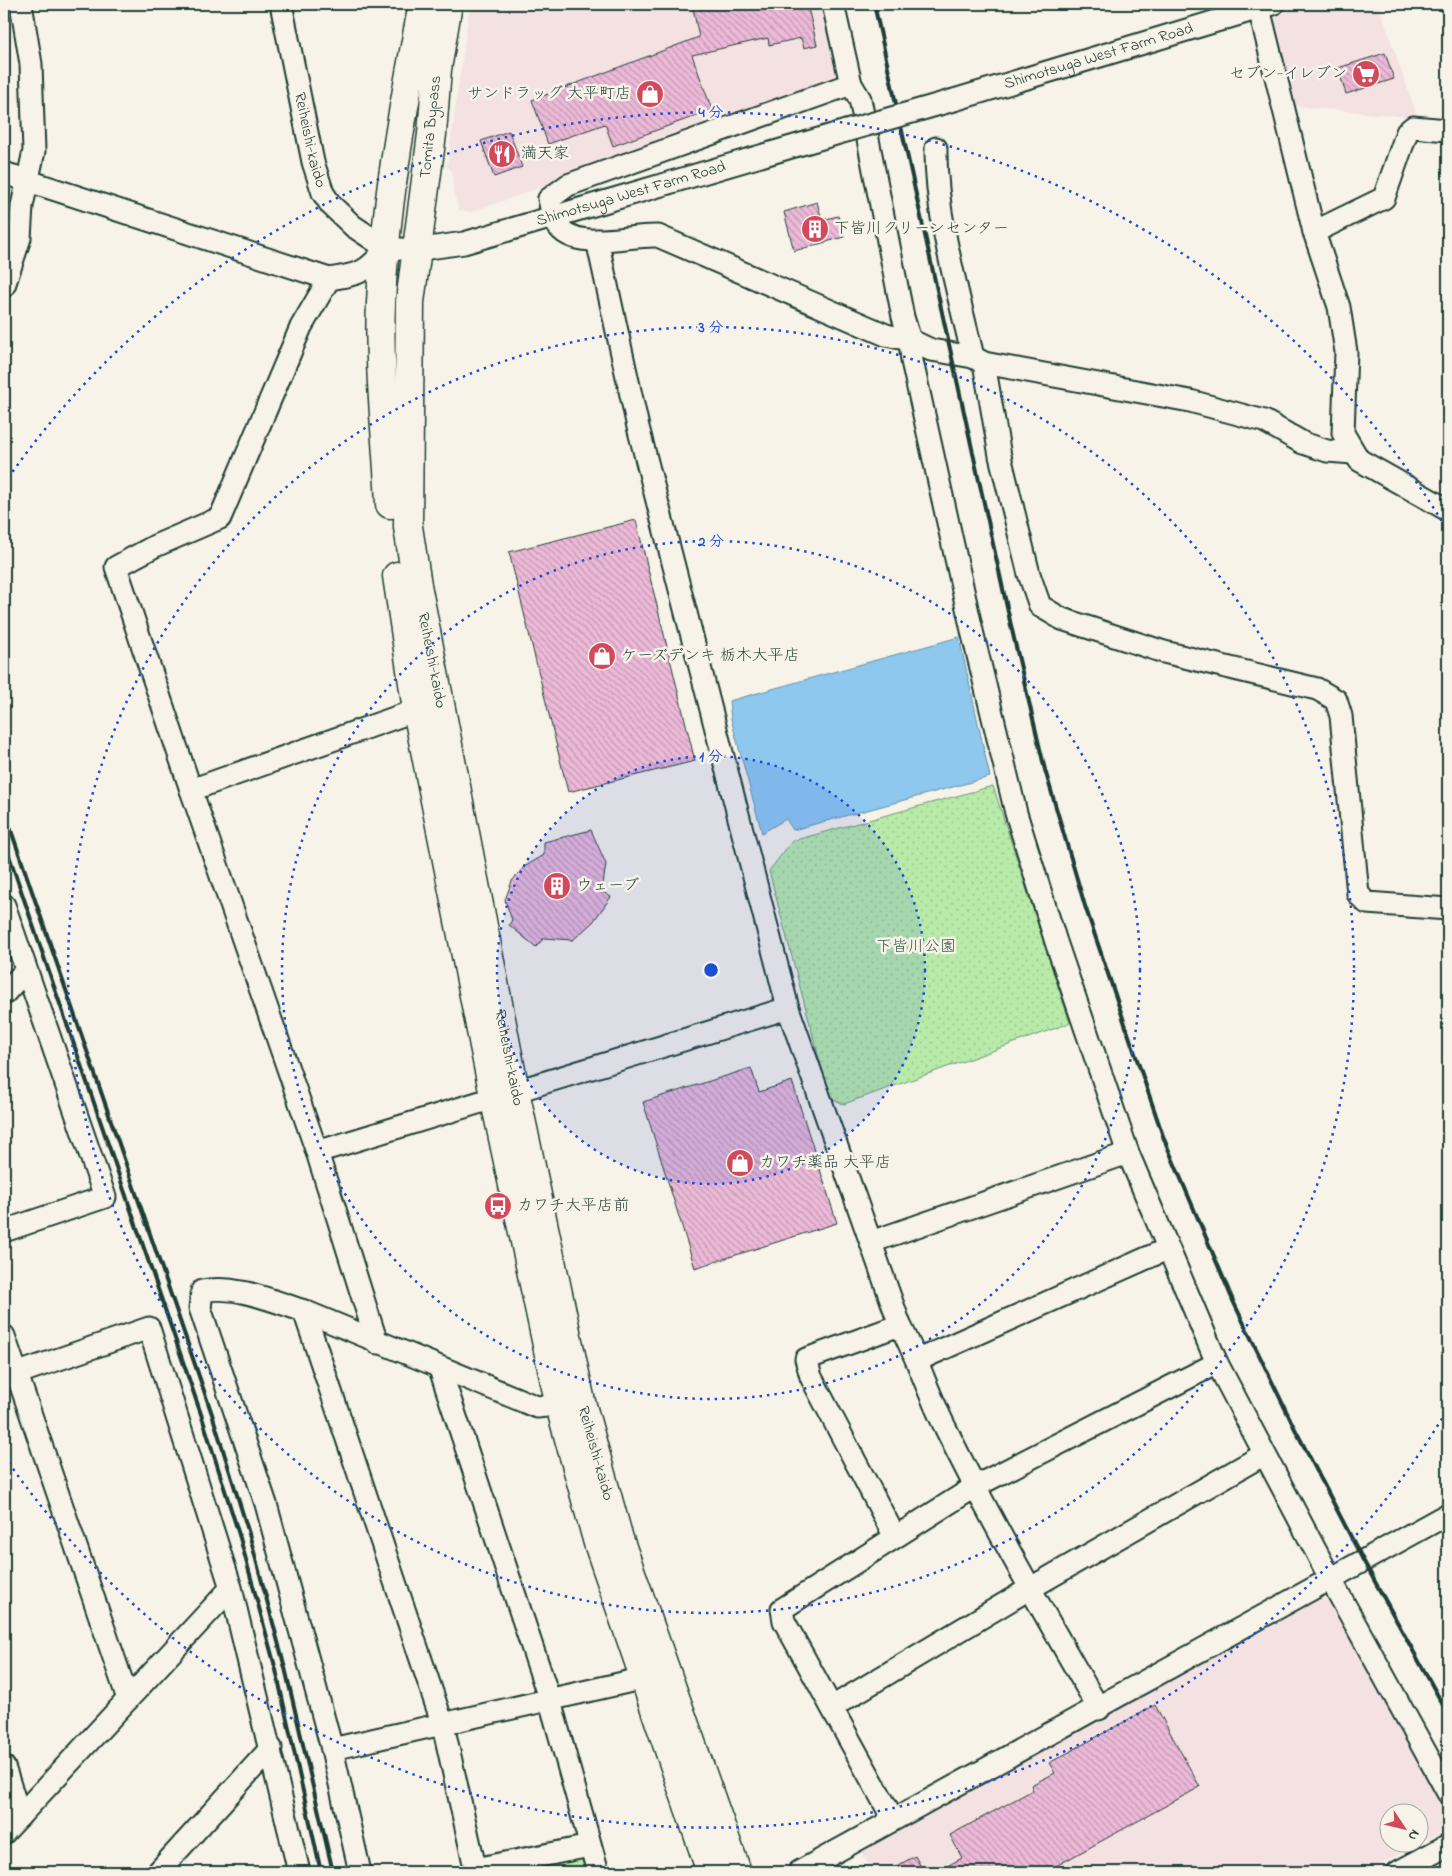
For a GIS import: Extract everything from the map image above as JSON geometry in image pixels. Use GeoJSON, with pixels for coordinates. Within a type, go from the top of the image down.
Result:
{"type":"FeatureCollection","features":[{"type":"Feature","properties":{"kind":"main road","name":"Tomita Bypass"},"geometry":{"type":"LineString","coordinates":[[386,248],[397,149],[423,4]]}},
{"type":"Feature","properties":{"kind":"main road","name":"Tomita Bypass"},"geometry":{"type":"LineString","coordinates":[[415,250],[432,134],[437,69],[448,4]]}},
{"type":"Feature","properties":{"kind":"main road","name":"Reiheishi-kaido"},"geometry":{"type":"LineString","coordinates":[[386,248],[381,304],[382,395],[391,527],[505,1094],[570,1404],[619,1539],[655,1676],[711,1872]]}},
{"type":"Feature","properties":{"kind":"main road","name":"Reiheishi-kaido"},"geometry":{"type":"LineString","coordinates":[[415,250],[410,302],[408,527],[417,585],[428,706]]}},
{"type":"Feature","properties":{"kind":"main road","name":"Reiheishi-kaido"},"geometry":{"type":"LineString","coordinates":[[655,1676],[737,1872]]}},
{"type":"Feature","properties":{"kind":"street"},"geometry":{"type":"LineString","coordinates":[[4,286],[20,238],[22,206],[34,151],[31,64],[21,4]]}},
{"type":"Feature","properties":{"kind":"street","name":"Reiheishi-kaido"},"geometry":{"type":"LineString","coordinates":[[281,4],[313,162],[323,193],[342,217],[386,248]]}},
{"type":"Feature","properties":{"kind":"street"},"geometry":{"type":"LineString","coordinates":[[833,4],[851,84],[860,99],[903,317],[910,340],[912,361],[958,569],[1016,813],[1056,942],[1128,1152],[1167,1249],[1217,1363],[1330,1578],[1448,1793]]}},
{"type":"Feature","properties":{"kind":"street"},"geometry":{"type":"LineString","coordinates":[[1263,5],[1314,232],[1339,307],[1346,352],[1343,433],[1353,453],[1359,460],[1448,510]]}},
{"type":"Feature","properties":{"kind":"street","name":"Shimotsuga West Farm Road"},"geometry":{"type":"LineString","coordinates":[[415,250],[464,243],[553,218],[954,100],[1263,5]]}},
{"type":"Feature","properties":{"kind":"street"},"geometry":{"type":"LineString","coordinates":[[851,84],[568,185],[550,200],[553,218],[567,236],[580,241],[641,235],[658,236],[886,336],[910,340],[931,350],[1190,401],[1264,422],[1304,443],[1328,451],[1353,453]]}},
{"type":"Feature","properties":{"kind":"street"},"geometry":{"type":"LineString","coordinates":[[1314,232],[1384,198],[1407,132],[1413,128],[1448,130]]}},
{"type":"Feature","properties":{"kind":"street"},"geometry":{"type":"LineString","coordinates":[[936,148],[936,170],[950,255],[978,360],[1029,574],[1040,606],[1062,619],[1164,652],[1317,690],[1336,700],[1341,716],[1358,894],[1367,903],[1448,910]]}},
{"type":"Feature","properties":{"kind":"street"},"geometry":{"type":"LineString","coordinates":[[4,174],[329,279],[355,275],[372,266],[386,248],[415,250]]}},
{"type":"Feature","properties":{"kind":"street"},"geometry":{"type":"LineString","coordinates":[[596,240],[638,427],[788,1008],[900,1325],[918,1360],[945,1428],[1029,1589],[1099,1708]]}},
{"type":"Feature","properties":{"kind":"street"},"geometry":{"type":"LineString","coordinates":[[329,279],[301,327],[220,518],[155,546],[116,567],[316,1152],[376,1343]]}},
{"type":"Feature","properties":{"kind":"street"},"geometry":{"type":"LineString","coordinates":[[191,790],[428,706]]}},
{"type":"Feature","properties":{"kind":"street"},"geometry":{"type":"LineString","coordinates":[[4,905],[25,971],[104,1197],[4,1231]]}},
{"type":"Feature","properties":{"kind":"street"},"geometry":{"type":"LineString","coordinates":[[4,994],[25,971]]}},
{"type":"Feature","properties":{"kind":"street"},"geometry":{"type":"LineString","coordinates":[[316,1152],[788,1008]]}},
{"type":"Feature","properties":{"kind":"street"},"geometry":{"type":"LineString","coordinates":[[871,1242],[1128,1152]]}},
{"type":"Feature","properties":{"kind":"street"},"geometry":{"type":"LineString","coordinates":[[918,1360],[1167,1249]]}},
{"type":"Feature","properties":{"kind":"street"},"geometry":{"type":"LineString","coordinates":[[360,1872],[332,1749],[266,1504],[200,1308],[202,1292],[216,1288],[269,1299],[304,1311],[376,1343],[537,1408],[570,1404]]}},
{"type":"Feature","properties":{"kind":"street"},"geometry":{"type":"LineString","coordinates":[[304,1311],[443,1725],[475,1871],[590,1846]]}},
{"type":"Feature","properties":{"kind":"street"},"geometry":{"type":"LineString","coordinates":[[894,1537],[811,1377],[806,1359],[900,1325]]}},
{"type":"Feature","properties":{"kind":"street"},"geometry":{"type":"LineString","coordinates":[[10,1375],[149,1328],[231,1588],[271,1748],[299,1872]]}},
{"type":"Feature","properties":{"kind":"street"},"geometry":{"type":"LineString","coordinates":[[4,1336],[10,1375],[128,1699]]}},
{"type":"Feature","properties":{"kind":"street"},"geometry":{"type":"LineString","coordinates":[[893,1819],[784,1621],[782,1609],[976,1486],[1217,1363]]}},
{"type":"Feature","properties":{"kind":"street"},"geometry":{"type":"LineString","coordinates":[[440,1369],[550,1701],[598,1872]]}},
{"type":"Feature","properties":{"kind":"street"},"geometry":{"type":"LineString","coordinates":[[832,1707],[1029,1589],[1264,1455]]}},
{"type":"Feature","properties":{"kind":"street"},"geometry":{"type":"LineString","coordinates":[[800,1872],[1448,1514]]}},
{"type":"Feature","properties":{"kind":"street"},"geometry":{"type":"LineString","coordinates":[[4,1833],[231,1588]]}},
{"type":"Feature","properties":{"kind":"street"},"geometry":{"type":"LineString","coordinates":[[332,1749],[655,1676]]}},
{"type":"Feature","properties":{"kind":"street"},"geometry":{"type":"LineString","coordinates":[[158,1872],[271,1748]]}},
{"type":"Feature","properties":{"kind":"street"},"geometry":{"type":"LineString","coordinates":[[4,1767],[20,1816]]}},
{"type":"Feature","properties":{"kind":"street"},"geometry":{"type":"LineString","coordinates":[[1398,1872],[1448,1845]]}},
{"type":"Feature","properties":{"kind":"shaded area"},"geometry":{"type":"Polygon","coordinates":[[[470,4],[823,4],[839,72],[831,85],[471,212],[459,210],[453,191],[452,171],[447,167],[470,4]]]}},
{"type":"Feature","properties":{"kind":"shaded area"},"geometry":{"type":"Polygon","coordinates":[[[1304,4],[1378,4],[1418,118],[1295,106],[1272,27],[1276,17],[1284,10],[1304,4]]]}},
{"type":"Feature","properties":{"kind":"shaded area"},"geometry":{"type":"Polygon","coordinates":[[[1316,1597],[1329,1601],[1447,1817],[1440,1833],[1430,1838],[1430,1804],[1380,1804],[1380,1854],[1400,1854],[1366,1872],[873,1872],[859,1849],[1316,1597]]]}},
{"type":"Feature","properties":{"kind":"green space","name":"下皆川公園"},"geometry":{"type":"Polygon","coordinates":[[[993,786],[1070,1023],[844,1104],[830,1099],[769,871],[792,841],[993,786]]]}},
{"type":"Feature","properties":{"kind":"green space"},"geometry":{"type":"Polygon","coordinates":[[[583,1853],[588,1872],[498,1872],[583,1853]]]}},
{"type":"Feature","properties":{"kind":"water"},"geometry":{"type":"Polygon","coordinates":[[[959,637],[990,777],[793,830],[786,819],[762,833],[731,719],[729,701],[959,637]]]}},
{"type":"Feature","properties":{"kind":"building"},"geometry":{"type":"Polygon","coordinates":[[[692,4],[807,4],[817,45],[804,48],[801,38],[769,45],[768,38],[692,55],[712,110],[613,146],[605,124],[548,144],[532,100],[699,37],[692,4]]]}},
{"type":"Feature","properties":{"kind":"building","name":"セブン-イレブン"},"geometry":{"type":"Polygon","coordinates":[[[1385,53],[1394,79],[1346,94],[1338,68],[1385,53]]]}},
{"type":"Feature","properties":{"kind":"building","name":"満天家"},"geometry":{"type":"Polygon","coordinates":[[[509,131],[522,167],[494,177],[481,141],[509,131]]]}},
{"type":"Feature","properties":{"kind":"building","name":"下皆川クリーンセンター"},"geometry":{"type":"Polygon","coordinates":[[[817,202],[822,220],[838,216],[844,237],[794,251],[784,212],[817,202]]]}},
{"type":"Feature","properties":{"kind":"building","name":"ケーズデンキ 栃木大平店"},"geometry":{"type":"Polygon","coordinates":[[[636,520],[695,761],[568,792],[509,552],[636,520]]]}},
{"type":"Feature","properties":{"kind":"building","name":"ウェーブ"},"geometry":{"type":"Polygon","coordinates":[[[591,830],[606,864],[602,891],[611,897],[593,922],[573,940],[544,938],[536,947],[509,925],[512,920],[505,900],[512,881],[524,867],[544,855],[544,842],[591,830]]]}},
{"type":"Feature","properties":{"kind":"building","name":"カワチ薬品 大平店"},"geometry":{"type":"Polygon","coordinates":[[[751,1068],[759,1092],[792,1081],[837,1223],[695,1268],[643,1102],[751,1068]]]}},
{"type":"Feature","properties":{"kind":"building"},"geometry":{"type":"Polygon","coordinates":[[[1155,1705],[1200,1787],[1045,1872],[936,1872],[962,1858],[950,1835],[1033,1790],[1031,1785],[1055,1773],[1049,1763],[1155,1705]]]}},
{"type":"Feature","properties":{"kind":"building"},"geometry":{"type":"Polygon","coordinates":[[[915,1856],[924,1872],[886,1872],[915,1856]]]}},
{"type":"Feature","properties":{"kind":"railway"},"geometry":{"type":"LineString","coordinates":[[874,4],[1012,630],[1045,770],[1085,906],[1164,1139],[1234,1303],[1294,1427],[1363,1560],[1448,1714]]}},
{"type":"Feature","properties":{"kind":"railway"},"geometry":{"type":"LineString","coordinates":[[4,810],[212,1414],[250,1537],[285,1668],[333,1872]]}},
{"type":"Feature","properties":{"kind":"railway"},"geometry":{"type":"LineString","coordinates":[[4,841],[202,1417],[240,1538],[276,1670],[321,1872]]}},
{"type":"Feature","properties":{"kind":"place","name":"セブン-イレブン"},"geometry":{"type":"Point","coordinates":[1366,74]}},
{"type":"Feature","properties":{"kind":"place","name":"サンドラッグ 大平町店"},"geometry":{"type":"Point","coordinates":[650,94]}},
{"type":"Feature","properties":{"kind":"place","name":"満天家"},"geometry":{"type":"Point","coordinates":[502,154]}},
{"type":"Feature","properties":{"kind":"place","name":"下皆川クリーンセンター"},"geometry":{"type":"Point","coordinates":[815,229]}},
{"type":"Feature","properties":{"kind":"place","name":"ケーズデンキ 栃木大平店"},"geometry":{"type":"Point","coordinates":[602,656]}},
{"type":"Feature","properties":{"kind":"place","name":"ウェーブ"},"geometry":{"type":"Point","coordinates":[557,886]}},
{"type":"Feature","properties":{"kind":"place","name":"カワチ薬品 大平店"},"geometry":{"type":"Point","coordinates":[740,1163]}},
{"type":"Feature","properties":{"kind":"place","name":"カワチ大平店前"},"geometry":{"type":"Point","coordinates":[498,1206]}}]}
